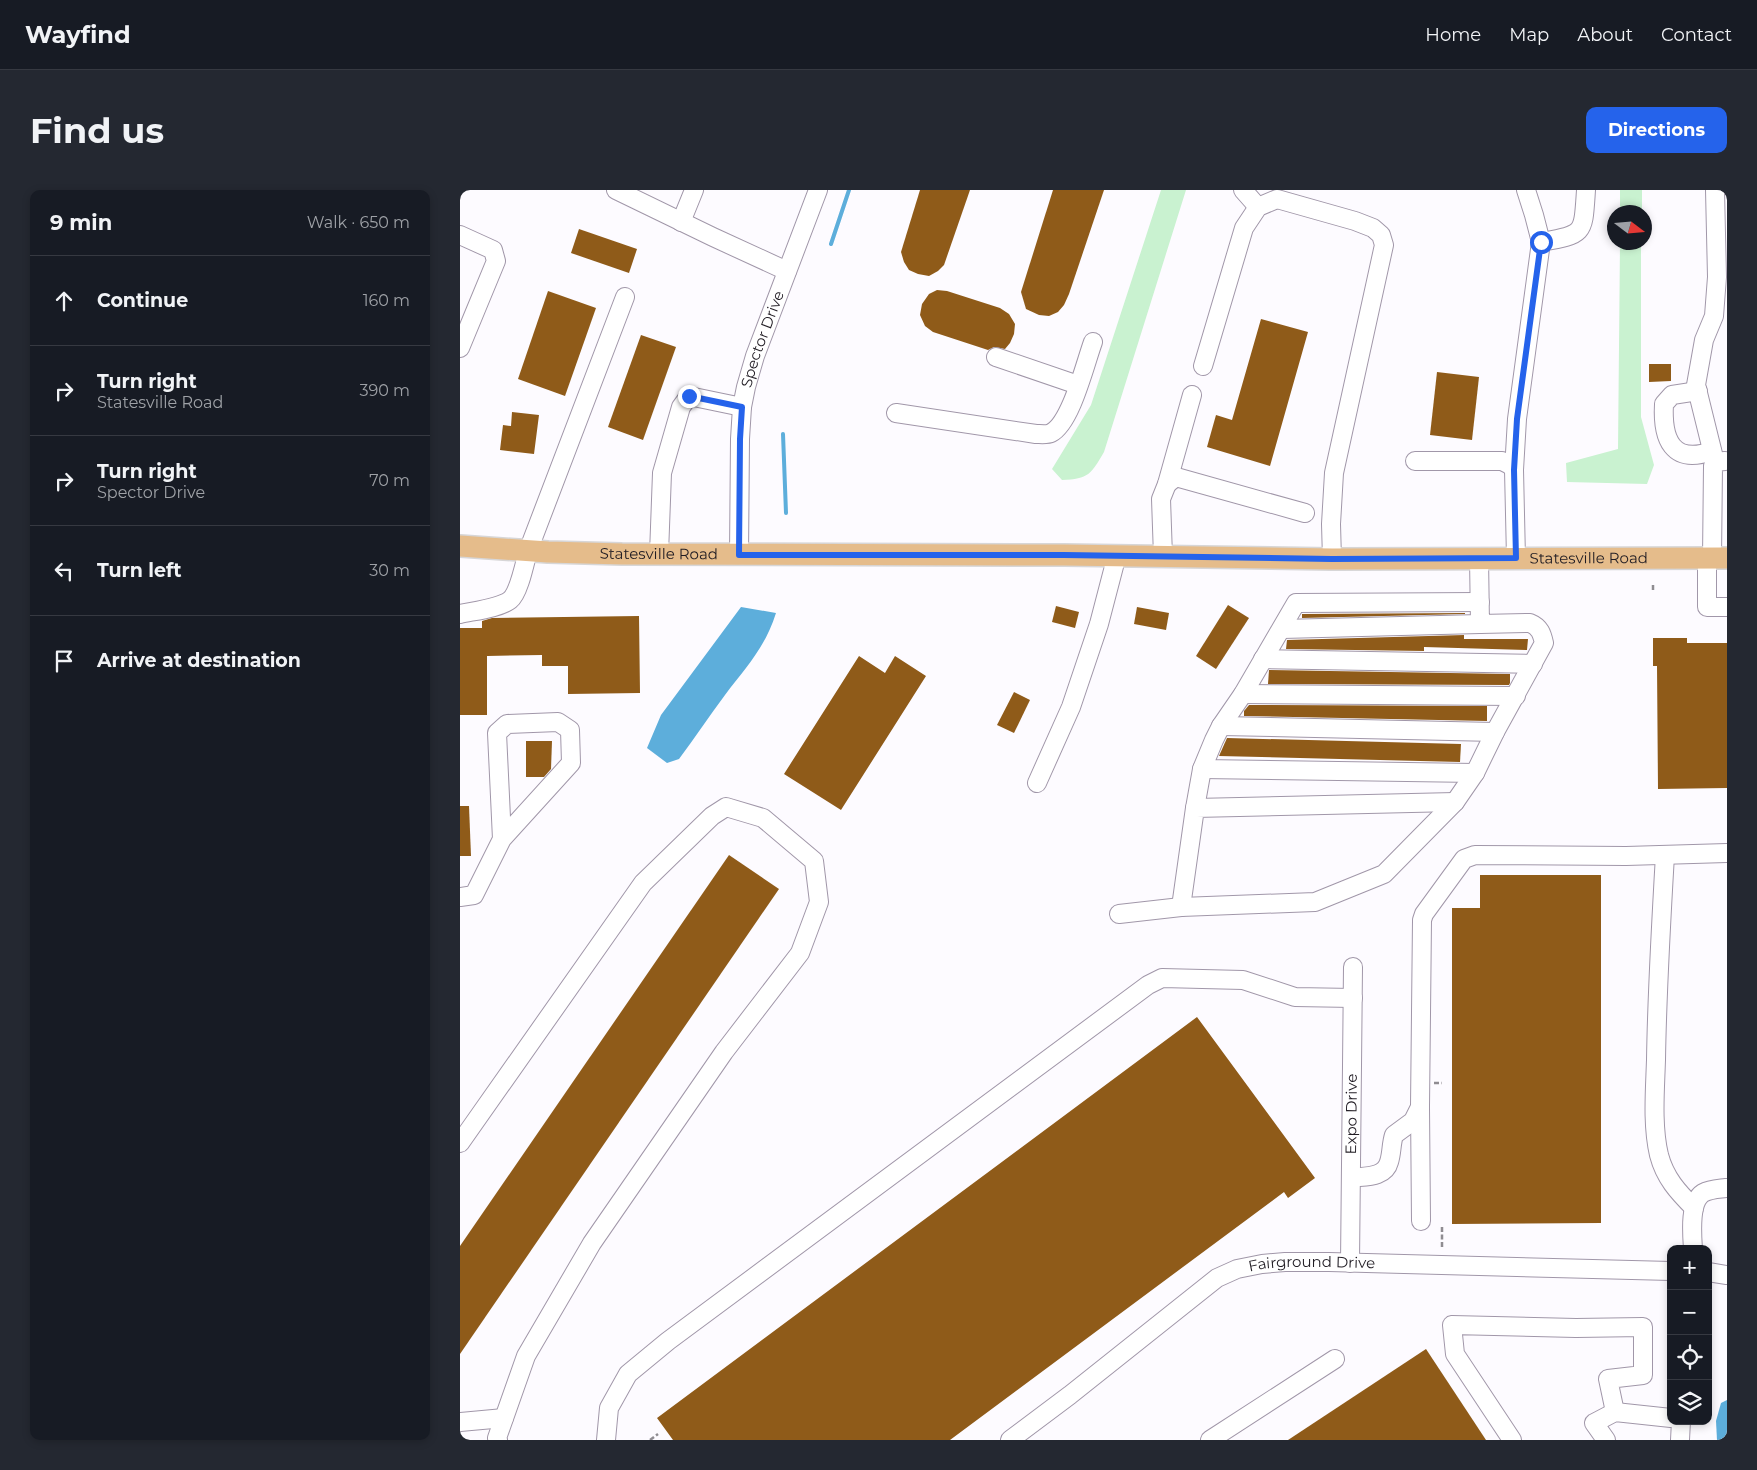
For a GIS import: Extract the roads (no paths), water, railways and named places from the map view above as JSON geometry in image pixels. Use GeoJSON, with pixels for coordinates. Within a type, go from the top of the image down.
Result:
{"type":"FeatureCollection","features":[{"type":"Feature","properties":{"kind":"main road","name":"Statesville Road"},"geometry":{"type":"LineString","coordinates":[[460,546],[528,551],[739,555],[1163,556],[1332,559],[1715,558]]}},
{"type":"Feature","properties":{"kind":"street"},"geometry":{"type":"LineString","coordinates":[[616,190],[787,271]]}},
{"type":"Feature","properties":{"kind":"street"},"geometry":{"type":"LineString","coordinates":[[681,222],[694,190]]}},
{"type":"Feature","properties":{"kind":"street","name":"Spector Drive"},"geometry":{"type":"LineString","coordinates":[[739,555],[740,439],[742,407],[746,387],[755,356],[818,190]]}},
{"type":"Feature","properties":{"kind":"street"},"geometry":{"type":"LineString","coordinates":[[1243,190],[1258,207]]}},
{"type":"Feature","properties":{"kind":"street"},"geometry":{"type":"LineString","coordinates":[[1516,558],[1514,470],[1517,419],[1541,242],[1526,190]]}},
{"type":"Feature","properties":{"kind":"street"},"geometry":{"type":"LineString","coordinates":[[1541,242],[1571,236],[1580,230],[1584,220],[1586,190]]}},
{"type":"Feature","properties":{"kind":"street"},"geometry":{"type":"LineString","coordinates":[[1715,190],[1717,277],[1714,316],[1704,340],[1696,385],[1718,458]]}},
{"type":"Feature","properties":{"kind":"street"},"geometry":{"type":"LineString","coordinates":[[1203,366],[1244,228],[1258,207],[1276,198],[1355,221],[1373,228],[1381,235],[1384,245],[1334,473],[1331,524],[1332,559]]}},
{"type":"Feature","properties":{"kind":"street"},"geometry":{"type":"LineString","coordinates":[[460,235],[493,250],[496,262],[460,348]]}},
{"type":"Feature","properties":{"kind":"street"},"geometry":{"type":"LineString","coordinates":[[460,614],[511,599],[625,297]]}},
{"type":"Feature","properties":{"kind":"street"},"geometry":{"type":"LineString","coordinates":[[896,412],[1036,434],[1050,434],[1062,424],[1070,410],[1093,342]]}},
{"type":"Feature","properties":{"kind":"street"},"geometry":{"type":"LineString","coordinates":[[996,357],[1078,385]]}},
{"type":"Feature","properties":{"kind":"street"},"geometry":{"type":"LineString","coordinates":[[1698,391],[1672,395],[1664,404],[1663,421],[1670,445],[1684,455],[1718,458]]}},
{"type":"Feature","properties":{"kind":"street"},"geometry":{"type":"LineString","coordinates":[[1163,556],[1161,499],[1192,395]]}},
{"type":"Feature","properties":{"kind":"street"},"geometry":{"type":"LineString","coordinates":[[659,554],[662,473],[681,407],[689,396],[742,407]]}},
{"type":"Feature","properties":{"kind":"street"},"geometry":{"type":"LineString","coordinates":[[1718,458],[1712,466],[1715,558],[1708,607],[1727,607]]}},
{"type":"Feature","properties":{"kind":"street"},"geometry":{"type":"LineString","coordinates":[[1414,461],[1502,461],[1510,465],[1514,470]]}},
{"type":"Feature","properties":{"kind":"street"},"geometry":{"type":"LineString","coordinates":[[1167,484],[1176,477],[1305,513]]}},
{"type":"Feature","properties":{"kind":"street"},"geometry":{"type":"LineString","coordinates":[[1037,783],[1071,707],[1099,624],[1117,556]]}},
{"type":"Feature","properties":{"kind":"street"},"geometry":{"type":"LineString","coordinates":[[1479,558],[1480,624]]}},
{"type":"Feature","properties":{"kind":"street"},"geometry":{"type":"LineString","coordinates":[[1181,907],[1202,770],[1221,726],[1243,694],[1296,603],[1480,602]]}},
{"type":"Feature","properties":{"kind":"street"},"geometry":{"type":"LineString","coordinates":[[1119,914],[1181,907],[1315,902],[1384,874],[1455,802],[1475,773],[1495,732],[1544,644],[1542,634],[1536,626],[1530,623],[1282,629]]}},
{"type":"Feature","properties":{"kind":"street"},"geometry":{"type":"LineString","coordinates":[[1263,659],[1533,664]]}},
{"type":"Feature","properties":{"kind":"street"},"geometry":{"type":"LineString","coordinates":[[1243,694],[1516,696]]}},
{"type":"Feature","properties":{"kind":"street"},"geometry":{"type":"LineString","coordinates":[[460,898],[474,895],[502,839],[571,763],[570,730],[558,722],[507,724],[497,733],[502,839]]}},
{"type":"Feature","properties":{"kind":"street"},"geometry":{"type":"LineString","coordinates":[[1221,726],[1495,732]]}},
{"type":"Feature","properties":{"kind":"street"},"geometry":{"type":"LineString","coordinates":[[1202,770],[1475,773]]}},
{"type":"Feature","properties":{"kind":"street"},"geometry":{"type":"LineString","coordinates":[[1195,808],[1455,802]]}},
{"type":"Feature","properties":{"kind":"street"},"geometry":{"type":"LineString","coordinates":[[460,1144],[643,883],[712,816],[726,807],[763,818],[814,861],[819,902],[800,953],[724,1052],[592,1243],[526,1356],[498,1440]]}},
{"type":"Feature","properties":{"kind":"street"},"geometry":{"type":"LineString","coordinates":[[1421,1221],[1422,920],[1424,914],[1464,859],[1475,855],[1626,856],[1727,853]]}},
{"type":"Feature","properties":{"kind":"street"},"geometry":{"type":"LineString","coordinates":[[1665,855],[1657,1023],[1655,1117],[1659,1154],[1667,1177],[1678,1193],[1694,1208]]}},
{"type":"Feature","properties":{"kind":"street","name":"Expo Drive"},"geometry":{"type":"LineString","coordinates":[[1350,1263],[1353,967]]}},
{"type":"Feature","properties":{"kind":"street"},"geometry":{"type":"LineString","coordinates":[[606,1440],[609,1408],[628,1374],[676,1336],[1148,985],[1162,978],[1243,980],[1295,997],[1353,998]]}},
{"type":"Feature","properties":{"kind":"street"},"geometry":{"type":"LineString","coordinates":[[1351,1178],[1377,1175],[1384,1170],[1389,1164],[1394,1135],[1412,1121],[1420,1107]]}},
{"type":"Feature","properties":{"kind":"street"},"geometry":{"type":"LineString","coordinates":[[1693,1245],[1694,1208],[1698,1197],[1704,1192],[1726,1188]]}},
{"type":"Feature","properties":{"kind":"street","name":"Fairground Drive"},"geometry":{"type":"LineString","coordinates":[[1010,1440],[1070,1395],[1217,1278],[1237,1269],[1262,1264],[1350,1263],[1667,1271]]}},
{"type":"Feature","properties":{"kind":"street"},"geometry":{"type":"LineString","coordinates":[[1712,1273],[1727,1275]]}},
{"type":"Feature","properties":{"kind":"street"},"geometry":{"type":"LineString","coordinates":[[1512,1440],[1455,1354],[1452,1325],[1576,1328],[1643,1327],[1643,1375],[1608,1379],[1615,1412]]}},
{"type":"Feature","properties":{"kind":"street"},"geometry":{"type":"LineString","coordinates":[[1210,1440],[1335,1359]]}},
{"type":"Feature","properties":{"kind":"street"},"geometry":{"type":"LineString","coordinates":[[1606,1440],[1594,1423],[1615,1412],[1667,1418]]}},
{"type":"Feature","properties":{"kind":"street"},"geometry":{"type":"LineString","coordinates":[[460,1422],[504,1418]]}},
{"type":"Feature","properties":{"kind":"street"},"geometry":{"type":"LineString","coordinates":[[1680,1440],[1681,1425]]}},
{"type":"Feature","properties":{"kind":"water"},"geometry":{"type":"Polygon","coordinates":[[[741,607],[776,613],[772,625],[761,647],[679,759],[667,763],[647,748],[661,715],[741,607]]]}},
{"type":"Feature","properties":{"kind":"water"},"geometry":{"type":"Polygon","coordinates":[[[1727,1400],[1727,1440],[1717,1440],[1716,1421],[1721,1403],[1727,1400]]]}},
{"type":"Feature","properties":{"kind":"waterway"},"geometry":{"type":"LineString","coordinates":[[831,244],[849,190]]}},
{"type":"Feature","properties":{"kind":"waterway"},"geometry":{"type":"LineString","coordinates":[[783,434],[786,513]]}}]}
